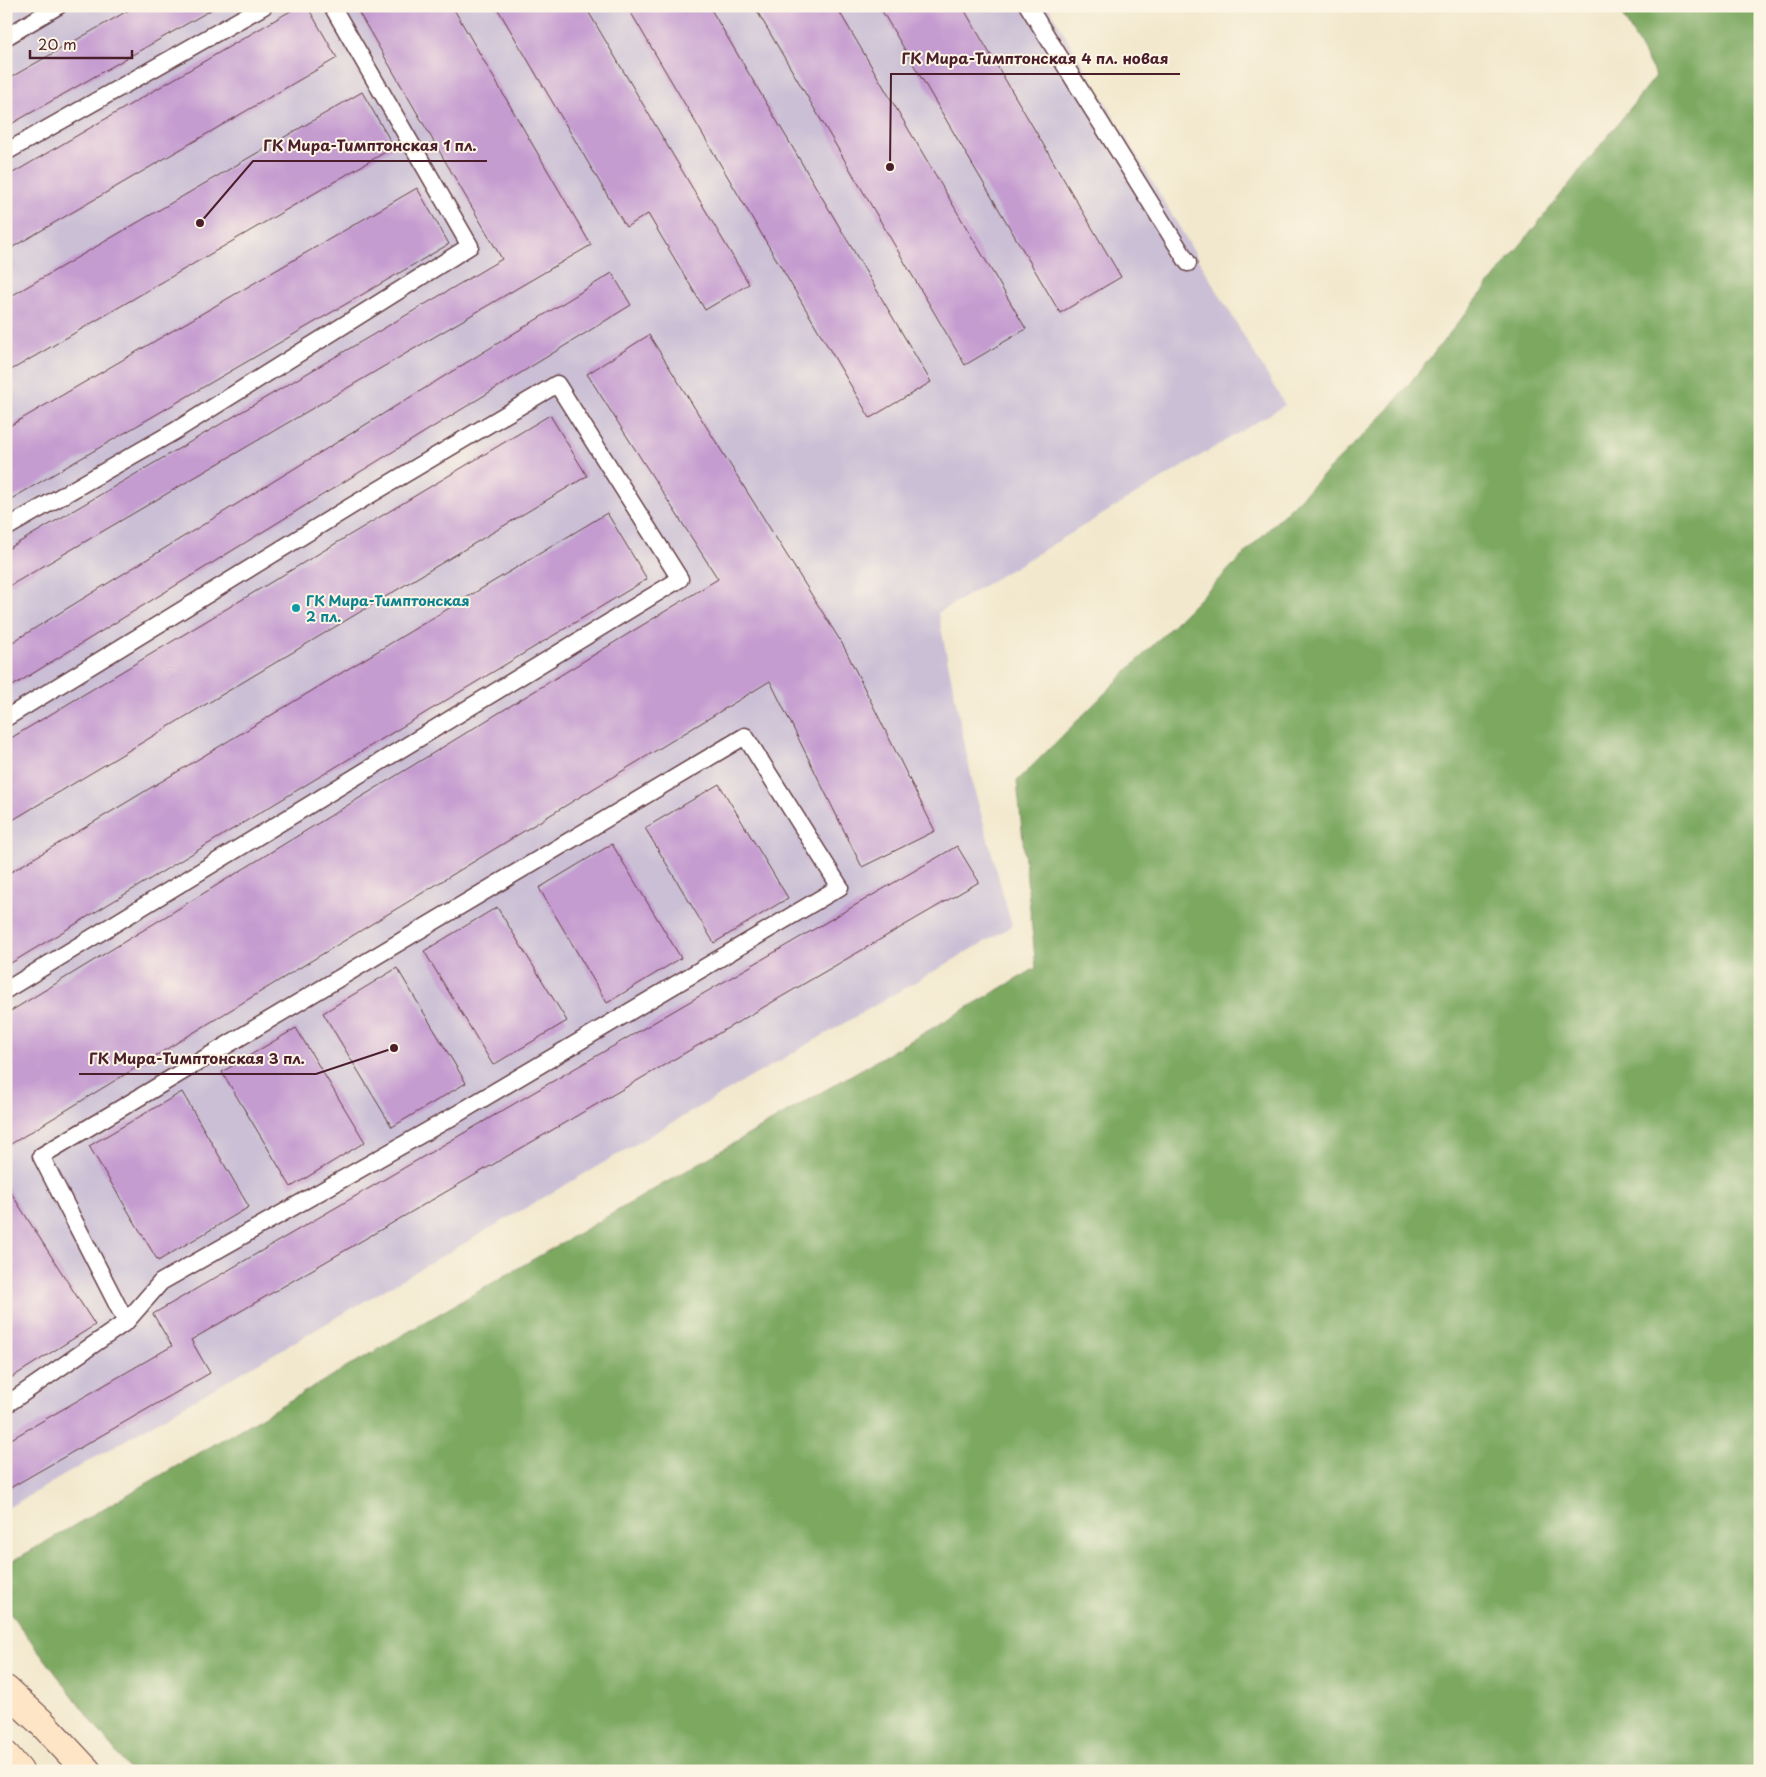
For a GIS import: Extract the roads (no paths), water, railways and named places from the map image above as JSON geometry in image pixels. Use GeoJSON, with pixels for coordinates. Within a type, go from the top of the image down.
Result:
{"type":"FeatureCollection","features":[{"type":"Feature","properties":{"kind":"street"},"geometry":{"type":"LineString","coordinates":[[6,1690],[42,1723],[87,1771]]}},
{"type":"Feature","properties":{"kind":"street"},"geometry":{"type":"LineString","coordinates":[[6,1756],[19,1771]]}},
{"type":"Feature","properties":{"kind":"lane"},"geometry":{"type":"LineString","coordinates":[[6,36],[58,6]]}},
{"type":"Feature","properties":{"kind":"lane"},"geometry":{"type":"LineString","coordinates":[[6,152],[264,6]]}},
{"type":"Feature","properties":{"kind":"lane"},"geometry":{"type":"LineString","coordinates":[[6,528],[175,431],[470,246],[332,6]]}},
{"type":"Feature","properties":{"kind":"lane"},"geometry":{"type":"LineString","coordinates":[[1028,6],[1188,263]]}},
{"type":"Feature","properties":{"kind":"lane"},"geometry":{"type":"LineString","coordinates":[[6,718],[353,505],[557,384],[680,579],[6,990]]}},
{"type":"Feature","properties":{"kind":"lane"},"geometry":{"type":"LineString","coordinates":[[6,1405],[126,1322],[161,1282],[452,1117],[840,887],[745,736],[41,1156],[126,1322]]}},
{"type":"Feature","properties":{"kind":"place","name":"ГК Мира-Тимптонская 4 пл. новая"},"geometry":{"type":"Point","coordinates":[890,167]}},
{"type":"Feature","properties":{"kind":"place","name":"ГК Мира-Тимптонская 1 пл."},"geometry":{"type":"Point","coordinates":[200,223]}},
{"type":"Feature","properties":{"kind":"place","name":"ГК Мира-Тимптонская 2 пл."},"geometry":{"type":"Point","coordinates":[296,608]}},
{"type":"Feature","properties":{"kind":"place","name":"ГК Мира-Тимптонская 3 пл."},"geometry":{"type":"Point","coordinates":[394,1048]}}]}
